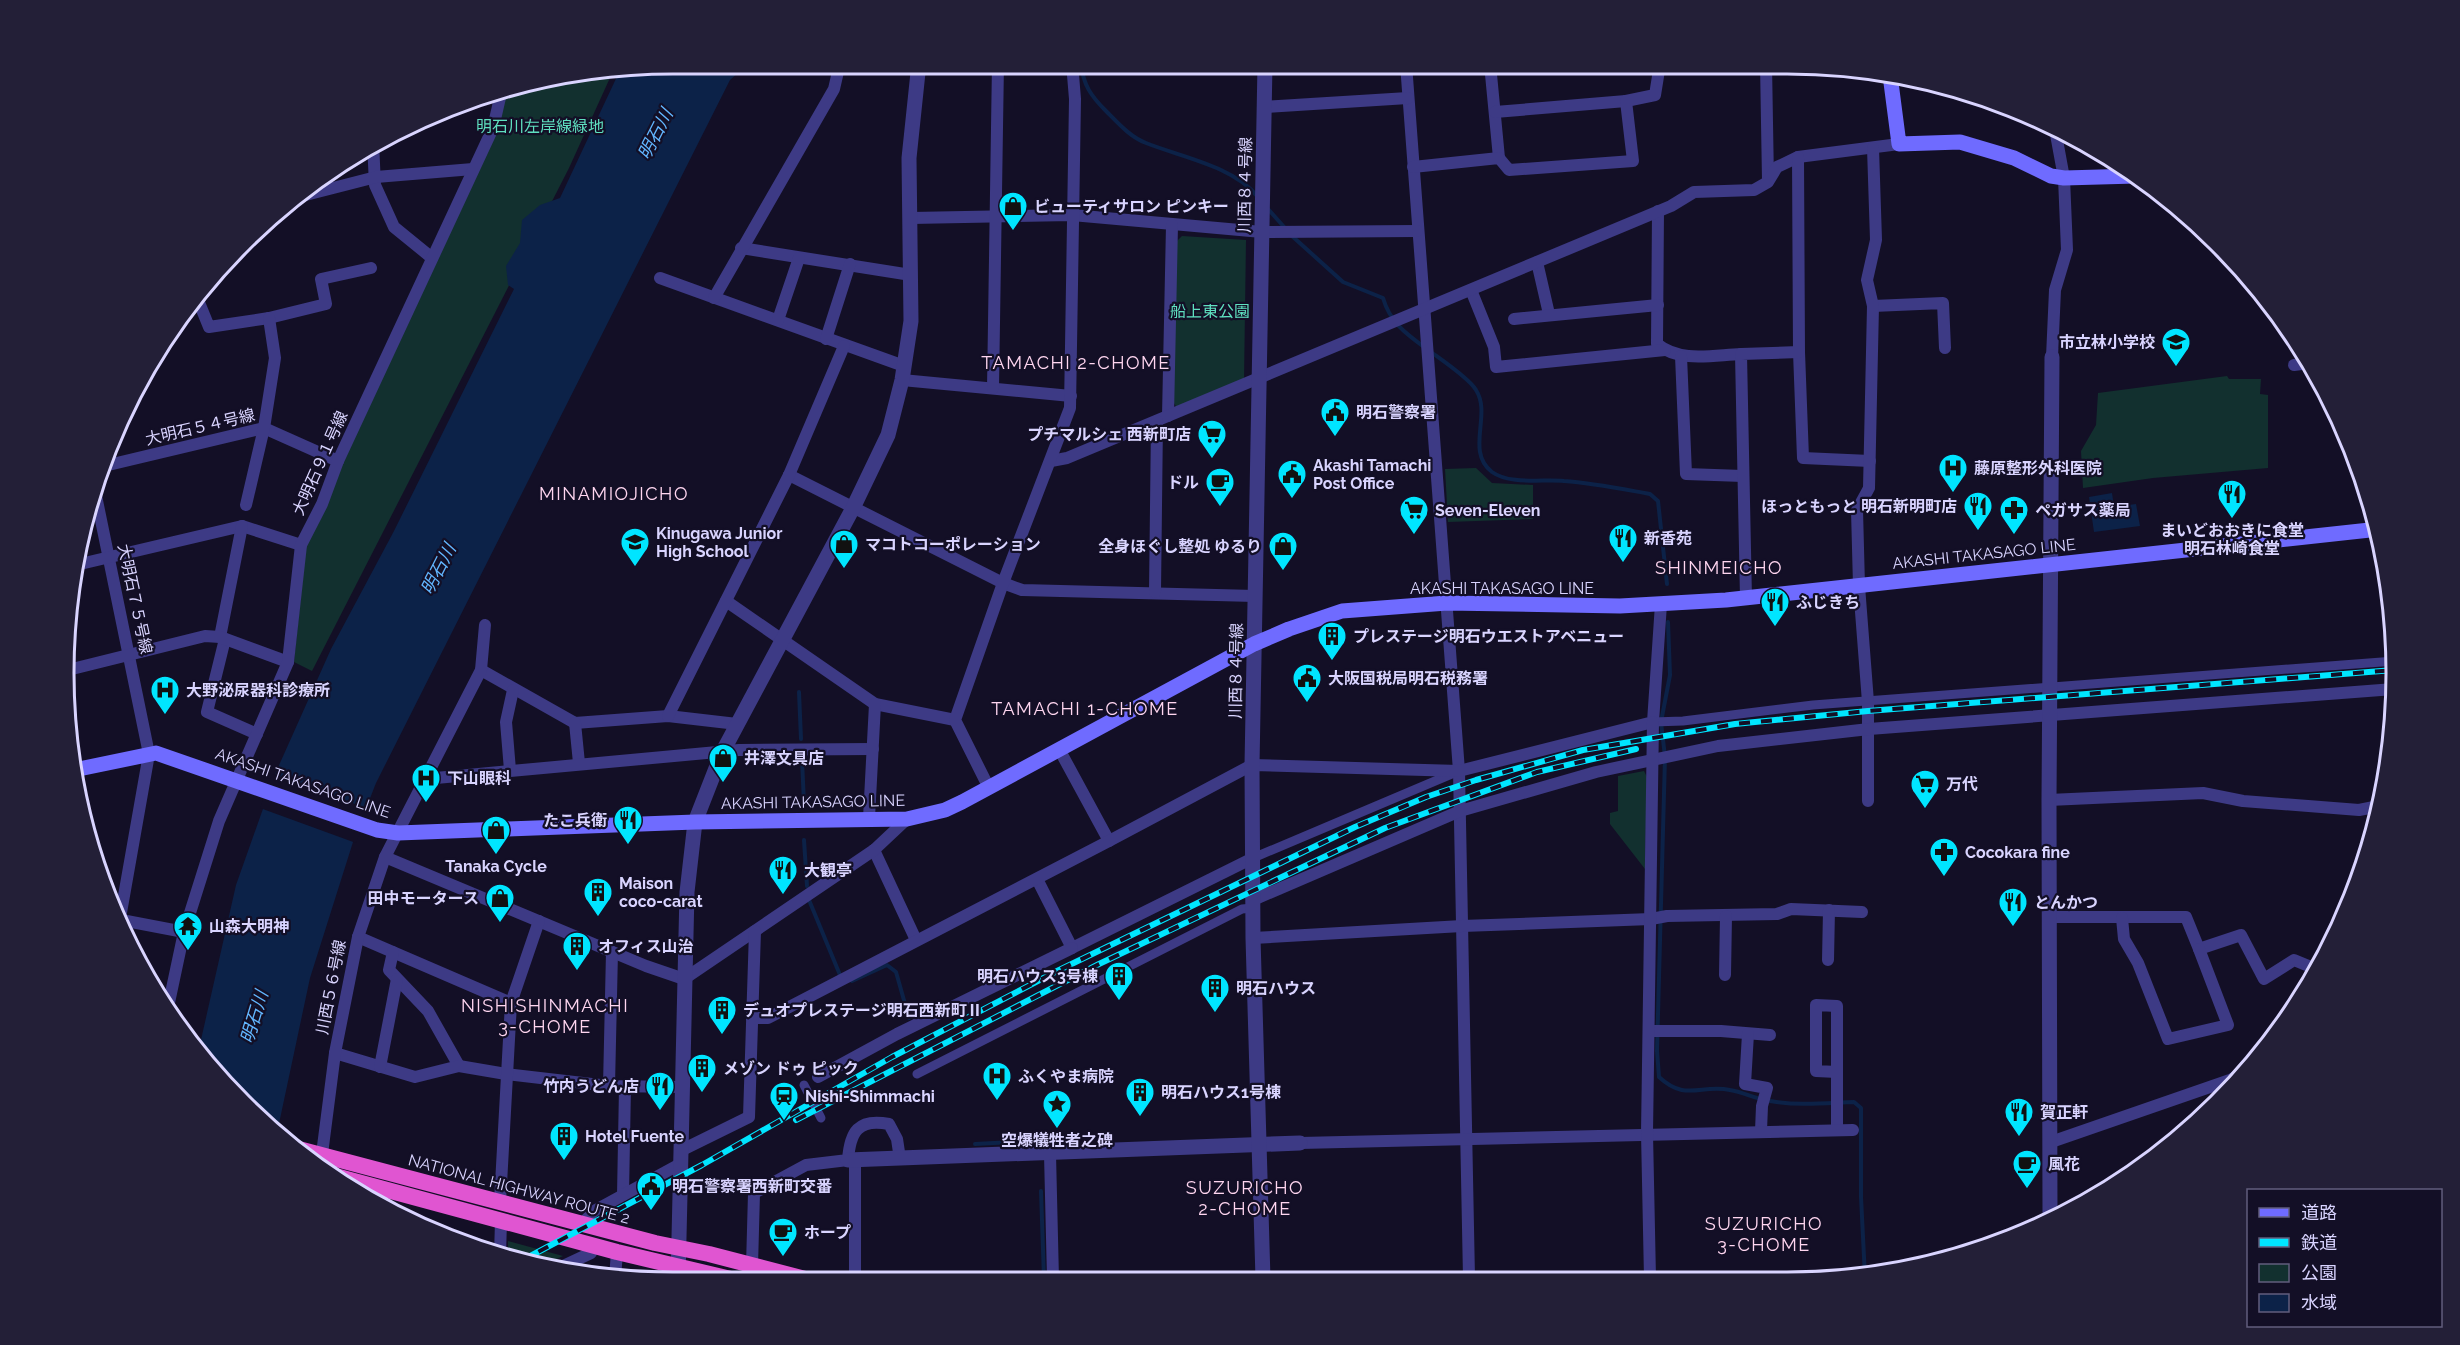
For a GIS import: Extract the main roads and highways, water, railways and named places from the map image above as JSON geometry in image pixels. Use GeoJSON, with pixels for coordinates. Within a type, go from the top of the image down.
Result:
{"type":"FeatureCollection","features":[{"type":"Feature","properties":{"kind":"highway","name":"NATIONAL HIGHWAY ROUTE 2"},"geometry":{"type":"LineString","coordinates":[[314,1152],[655,1243],[776,1272]]}},
{"type":"Feature","properties":{"kind":"highway"},"geometry":{"type":"LineString","coordinates":[[359,1182],[617,1252],[675,1272]]}},
{"type":"Feature","properties":{"kind":"main road"},"geometry":{"type":"LineString","coordinates":[[1892,83],[1899,144],[1960,142],[2014,158],[2050,176],[2064,178],[2123,176]]}},
{"type":"Feature","properties":{"kind":"main road","name":"AKASHI TAKASAGO LINE"},"geometry":{"type":"LineString","coordinates":[[82,768],[156,753],[174,757],[377,830],[398,833],[694,822],[907,819],[945,810],[1254,644],[1288,629],[1342,611],[1447,603],[1620,606],[1746,598],[2369,530]]}},
{"type":"Feature","properties":{"kind":"water","name":"明石川"},"geometry":{"type":"Polygon","coordinates":[[[737,74],[730,80],[376,783],[353,842],[310,978],[279,1124],[249,1096],[201,1041],[236,885],[276,772],[331,649],[394,531],[514,289],[508,285],[506,266],[520,243],[522,220],[540,205],[560,198],[617,77],[737,74]]]}},
{"type":"Feature","properties":{"kind":"water"},"geometry":{"type":"Polygon","coordinates":[[[2112,493],[2114,507],[2136,504],[2140,526],[2094,532],[2089,497],[2112,493]]]}},
{"type":"Feature","properties":{"kind":"waterway"},"geometry":{"type":"LineString","coordinates":[[1083,74],[1092,95],[1129,133],[1146,143],[1221,170],[1247,186],[1257,196]]}},
{"type":"Feature","properties":{"kind":"waterway"},"geometry":{"type":"LineString","coordinates":[[1268,209],[1285,228]]}},
{"type":"Feature","properties":{"kind":"waterway"},"geometry":{"type":"LineString","coordinates":[[1292,236],[1343,282],[1383,298],[1394,320],[1424,347]]}},
{"type":"Feature","properties":{"kind":"waterway"},"geometry":{"type":"LineString","coordinates":[[1431,352],[1462,375],[1476,390],[1481,410],[1480,454],[1492,472],[1508,479],[1564,481],[1618,488],[1650,494],[1658,501],[1667,584]]}},
{"type":"Feature","properties":{"kind":"waterway"},"geometry":{"type":"LineString","coordinates":[[1668,622],[1670,675],[1661,722],[1665,757],[1657,1051],[1659,1077],[1677,1089],[1685,1091],[1730,1090],[1780,1103],[1854,1102],[1861,1108],[1861,1197],[1864,1266]]}},
{"type":"Feature","properties":{"kind":"waterway"},"geometry":{"type":"LineString","coordinates":[[799,692],[801,739]]}},
{"type":"Feature","properties":{"kind":"waterway"},"geometry":{"type":"LineString","coordinates":[[802,760],[804,803]]}},
{"type":"Feature","properties":{"kind":"waterway"},"geometry":{"type":"LineString","coordinates":[[804,840],[807,886]]}},
{"type":"Feature","properties":{"kind":"waterway"},"geometry":{"type":"LineString","coordinates":[[809,900],[840,975]]}},
{"type":"Feature","properties":{"kind":"waterway"},"geometry":{"type":"LineString","coordinates":[[852,981],[887,965],[896,972],[909,1018]]}},
{"type":"Feature","properties":{"kind":"waterway"},"geometry":{"type":"LineString","coordinates":[[975,1144],[1030,1141]]}},
{"type":"Feature","properties":{"kind":"waterway"},"geometry":{"type":"LineString","coordinates":[[1041,1191],[1044,1272]]}},
{"type":"Feature","properties":{"kind":"railway"},"geometry":{"type":"LineString","coordinates":[[533,1255],[702,1165],[892,1057],[1055,972],[1355,827],[1426,797],[1476,780],[1583,750],[1735,724],[1868,711],[2386,671]]}},
{"type":"Feature","properties":{"kind":"railway"},"geometry":{"type":"LineString","coordinates":[[796,1120],[1099,964],[1385,828],[1537,772],[1636,749]]}},
{"type":"Feature","properties":{"kind":"place","name":"ビューティサロン ピンキー"},"geometry":{"type":"Point","coordinates":[1013,232]}},
{"type":"Feature","properties":{"kind":"place","name":"市立林小学校"},"geometry":{"type":"Point","coordinates":[2176,368]}},
{"type":"Feature","properties":{"kind":"place","name":"明石警察署"},"geometry":{"type":"Point","coordinates":[1335,438]}},
{"type":"Feature","properties":{"kind":"place","name":"プチマルシェ 西新町店"},"geometry":{"type":"Point","coordinates":[1212,460]}},
{"type":"Feature","properties":{"kind":"place","name":"藤原整形外科医院"},"geometry":{"type":"Point","coordinates":[1953,494]}},
{"type":"Feature","properties":{"kind":"place","name":"Akashi Tamachi Post Office"},"geometry":{"type":"Point","coordinates":[1292,500]}},
{"type":"Feature","properties":{"kind":"place","name":"ドル"},"geometry":{"type":"Point","coordinates":[1220,508]}},
{"type":"Feature","properties":{"kind":"place","name":"まいどおおきに食堂 明石林崎食堂"},"geometry":{"type":"Point","coordinates":[2232,520]}},
{"type":"Feature","properties":{"kind":"place","name":"ほっともっと 明石新明町店"},"geometry":{"type":"Point","coordinates":[1978,532]}},
{"type":"Feature","properties":{"kind":"place","name":"Seven-Eleven"},"geometry":{"type":"Point","coordinates":[1414,536]}},
{"type":"Feature","properties":{"kind":"place","name":"ペガサス薬局"},"geometry":{"type":"Point","coordinates":[2014,536]}},
{"type":"Feature","properties":{"kind":"place","name":"新香苑"},"geometry":{"type":"Point","coordinates":[1623,564]}},
{"type":"Feature","properties":{"kind":"place","name":"Kinugawa Junior High School"},"geometry":{"type":"Point","coordinates":[635,568]}},
{"type":"Feature","properties":{"kind":"place","name":"マコトコーポレーション"},"geometry":{"type":"Point","coordinates":[844,570]}},
{"type":"Feature","properties":{"kind":"place","name":"全身ほぐし整処 ゆるり"},"geometry":{"type":"Point","coordinates":[1283,572]}},
{"type":"Feature","properties":{"kind":"place","name":"ふじきち"},"geometry":{"type":"Point","coordinates":[1775,628]}},
{"type":"Feature","properties":{"kind":"place","name":"プレステージ明石ウエストアベニュー"},"geometry":{"type":"Point","coordinates":[1332,662]}},
{"type":"Feature","properties":{"kind":"place","name":"大阪国税局明石税務署"},"geometry":{"type":"Point","coordinates":[1307,704]}},
{"type":"Feature","properties":{"kind":"place","name":"大野泌尿器科診療所"},"geometry":{"type":"Point","coordinates":[165,716]}},
{"type":"Feature","properties":{"kind":"place","name":"井澤文具店"},"geometry":{"type":"Point","coordinates":[723,784]}},
{"type":"Feature","properties":{"kind":"place","name":"下山眼科"},"geometry":{"type":"Point","coordinates":[426,804]}},
{"type":"Feature","properties":{"kind":"place","name":"万代"},"geometry":{"type":"Point","coordinates":[1925,810]}},
{"type":"Feature","properties":{"kind":"place","name":"たこ兵衛"},"geometry":{"type":"Point","coordinates":[628,846]}},
{"type":"Feature","properties":{"kind":"place","name":"Tanaka Cycle"},"geometry":{"type":"Point","coordinates":[496,856]}},
{"type":"Feature","properties":{"kind":"place","name":"Cocokara fine"},"geometry":{"type":"Point","coordinates":[1944,878]}},
{"type":"Feature","properties":{"kind":"place","name":"大観亭"},"geometry":{"type":"Point","coordinates":[783,896]}},
{"type":"Feature","properties":{"kind":"place","name":"Maison coco-carat"},"geometry":{"type":"Point","coordinates":[598,918]}},
{"type":"Feature","properties":{"kind":"place","name":"田中モータース"},"geometry":{"type":"Point","coordinates":[500,924]}},
{"type":"Feature","properties":{"kind":"place","name":"とんかつ"},"geometry":{"type":"Point","coordinates":[2013,928]}},
{"type":"Feature","properties":{"kind":"place","name":"山森大明神"},"geometry":{"type":"Point","coordinates":[188,952]}},
{"type":"Feature","properties":{"kind":"place","name":"オフィス山治"},"geometry":{"type":"Point","coordinates":[577,972]}},
{"type":"Feature","properties":{"kind":"place","name":"明石ハウス3号棟"},"geometry":{"type":"Point","coordinates":[1119,1002]}},
{"type":"Feature","properties":{"kind":"place","name":"明石ハウス"},"geometry":{"type":"Point","coordinates":[1215,1014]}},
{"type":"Feature","properties":{"kind":"place","name":"デュオプレステージ明石西新町Ⅱ"},"geometry":{"type":"Point","coordinates":[722,1036]}},
{"type":"Feature","properties":{"kind":"place","name":"メゾン ドゥ ピック"},"geometry":{"type":"Point","coordinates":[702,1094]}},
{"type":"Feature","properties":{"kind":"place","name":"ふくやま病院"},"geometry":{"type":"Point","coordinates":[997,1102]}},
{"type":"Feature","properties":{"kind":"place","name":"竹内うどん店"},"geometry":{"type":"Point","coordinates":[660,1112]}},
{"type":"Feature","properties":{"kind":"place","name":"明石ハウス1号棟"},"geometry":{"type":"Point","coordinates":[1140,1118]}},
{"type":"Feature","properties":{"kind":"place","name":"Nishi-Shimmachi"},"geometry":{"type":"Point","coordinates":[784,1122]}},
{"type":"Feature","properties":{"kind":"place","name":"空爆犠牲者之碑"},"geometry":{"type":"Point","coordinates":[1057,1130]}},
{"type":"Feature","properties":{"kind":"place","name":"賀正軒"},"geometry":{"type":"Point","coordinates":[2019,1138]}},
{"type":"Feature","properties":{"kind":"place","name":"Hotel Fuente"},"geometry":{"type":"Point","coordinates":[564,1162]}},
{"type":"Feature","properties":{"kind":"place","name":"風花"},"geometry":{"type":"Point","coordinates":[2027,1190]}},
{"type":"Feature","properties":{"kind":"place","name":"明石警察署西新町交番"},"geometry":{"type":"Point","coordinates":[651,1212]}},
{"type":"Feature","properties":{"kind":"place","name":"ホープ"},"geometry":{"type":"Point","coordinates":[783,1258]}},
{"type":"Feature","properties":{"kind":"district","name":"TAMACHI 2-CHOME"},"geometry":{"type":"Point","coordinates":[1076,362]}},
{"type":"Feature","properties":{"kind":"district","name":"MINAMIOJICHO"},"geometry":{"type":"Point","coordinates":[614,493]}},
{"type":"Feature","properties":{"kind":"district","name":"SHINMEICHO"},"geometry":{"type":"Point","coordinates":[1719,567]}},
{"type":"Feature","properties":{"kind":"district","name":"TAMACHI 1-CHOME"},"geometry":{"type":"Point","coordinates":[1085,708]}},
{"type":"Feature","properties":{"kind":"district","name":"NISHISHINMACHI 3-CHOME"},"geometry":{"type":"Point","coordinates":[545,1015]}},
{"type":"Feature","properties":{"kind":"district","name":"SUZURICHO 2-CHOME"},"geometry":{"type":"Point","coordinates":[1245,1197]}},
{"type":"Feature","properties":{"kind":"district","name":"SUZURICHO 3-CHOME"},"geometry":{"type":"Point","coordinates":[1764,1233]}},
{"type":"Feature","properties":{"kind":"park label","name":"明石川左岸線緑地"},"geometry":{"type":"Point","coordinates":[540,126]}},
{"type":"Feature","properties":{"kind":"park label","name":"船上東公園"},"geometry":{"type":"Point","coordinates":[1210,311]}}]}
